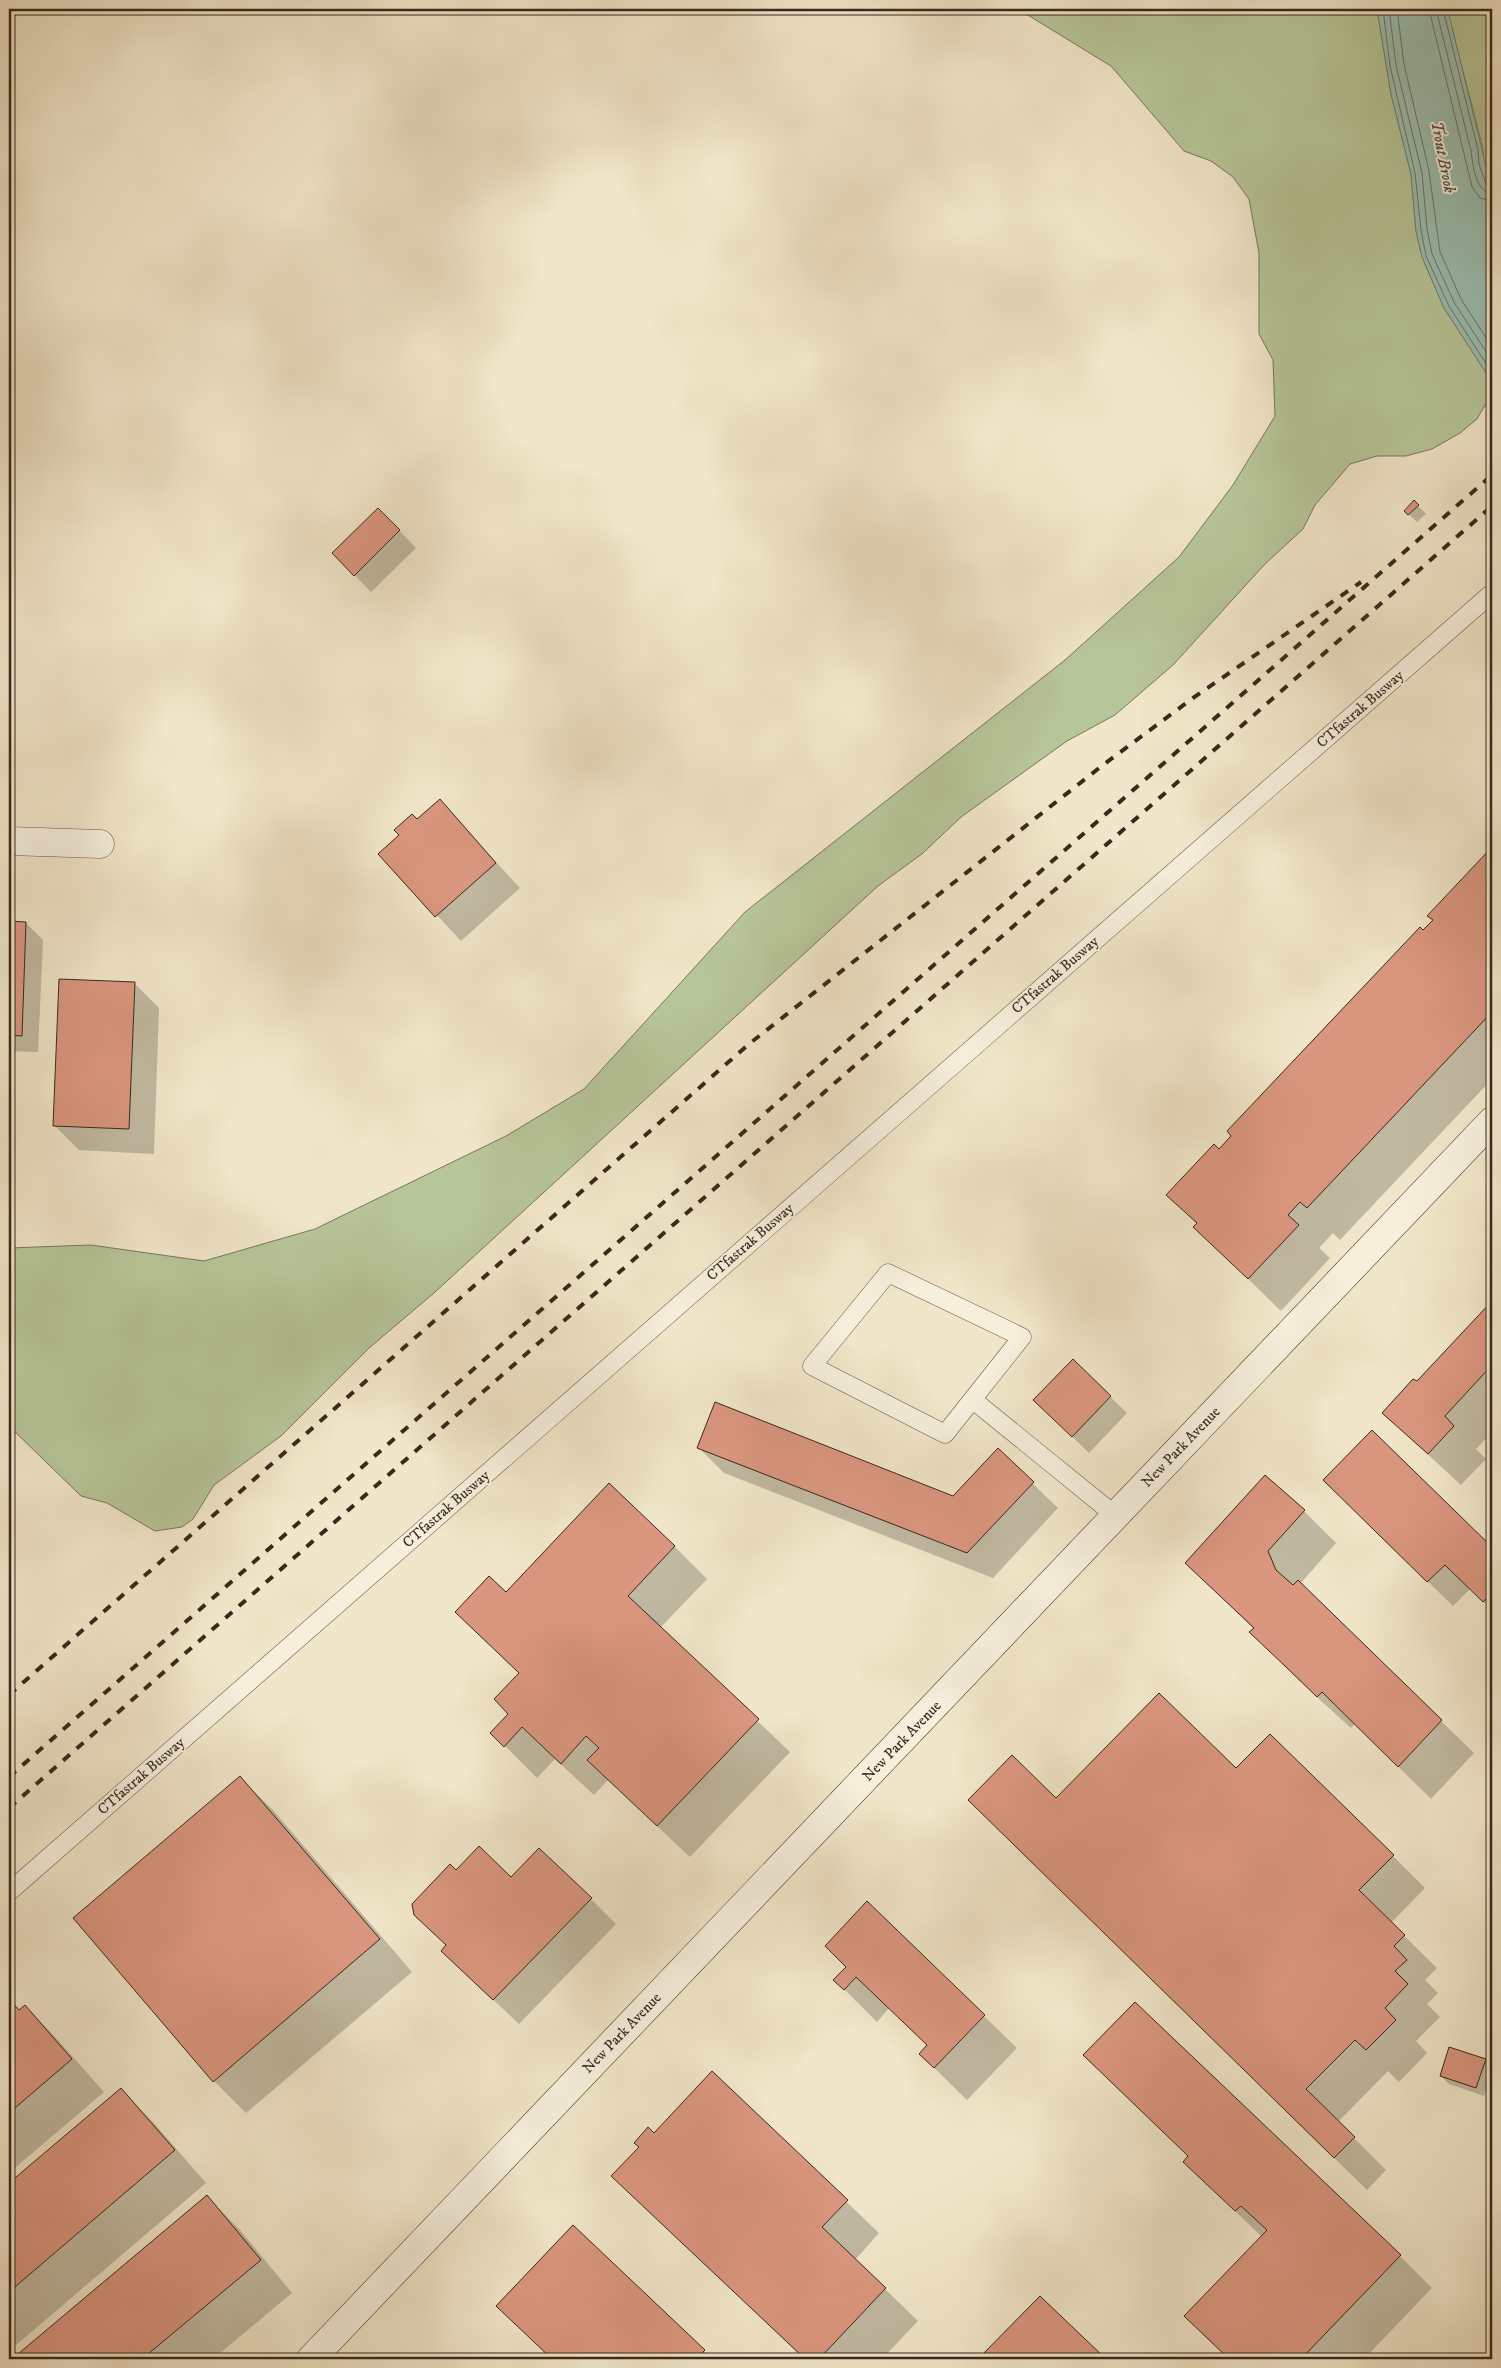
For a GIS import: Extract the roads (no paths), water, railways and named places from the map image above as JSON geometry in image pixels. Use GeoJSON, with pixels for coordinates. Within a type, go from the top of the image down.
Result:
{"type":"FeatureCollection","features":[{"type":"Feature","properties":{"kind":"main road"},"geometry":{"type":"LineString","coordinates":[[9,841],[100,844]]}},
{"type":"Feature","properties":{"kind":"main road","name":"New Park Avenue"},"geometry":{"type":"LineString","coordinates":[[311,2359],[1492,1121]]}},
{"type":"Feature","properties":{"kind":"lane","name":"CTfastrak Busway"},"geometry":{"type":"LineString","coordinates":[[9,1892],[1492,593]]}},
{"type":"Feature","properties":{"kind":"lane"},"geometry":{"type":"LineString","coordinates":[[888,1273],[1022,1337],[972,1400],[945,1434],[812,1366],[888,1273]]}},
{"type":"Feature","properties":{"kind":"lane"},"geometry":{"type":"LineString","coordinates":[[972,1400],[1116,1516]]}},
{"type":"Feature","properties":{"kind":"water","name":"Trout Brook"},"geometry":{"type":"Polygon","coordinates":[[[1377,9],[1447,9],[1492,191],[1492,382],[1444,308],[1422,257],[1416,231],[1411,174],[1391,94],[1377,9]]]}},
{"type":"Feature","properties":{"kind":"railway"},"geometry":{"type":"LineString","coordinates":[[9,1777],[1492,475]]}},
{"type":"Feature","properties":{"kind":"railway"},"geometry":{"type":"LineString","coordinates":[[9,1808],[1492,506]]}},
{"type":"Feature","properties":{"kind":"railway"},"geometry":{"type":"LineString","coordinates":[[9,1695],[749,1044],[1103,765],[1193,698],[1361,582]]}}]}
